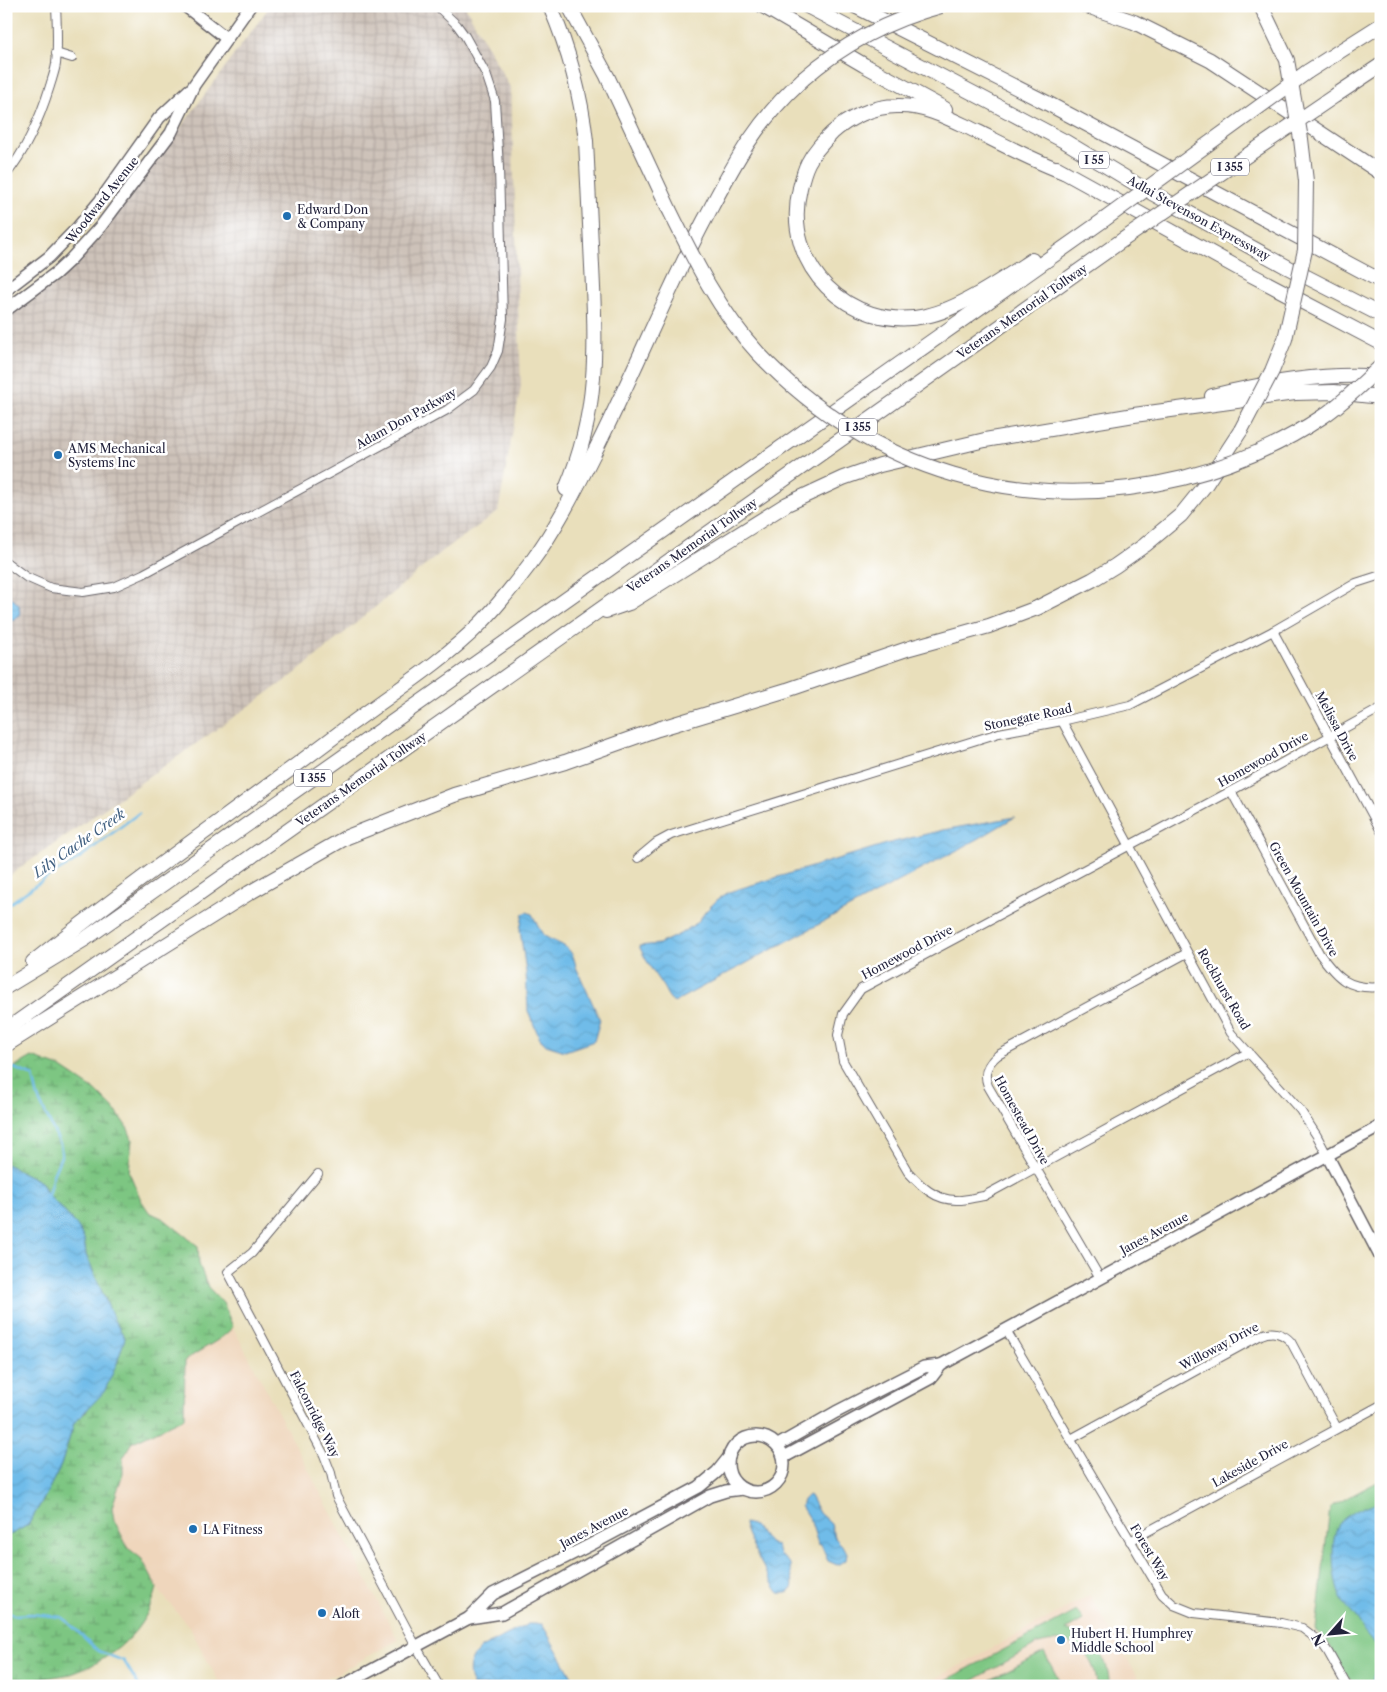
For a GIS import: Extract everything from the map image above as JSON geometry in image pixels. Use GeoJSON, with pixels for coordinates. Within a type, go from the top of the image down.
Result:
{"type":"FeatureCollection","features":[{"type":"Feature","properties":{"kind":"highway"},"geometry":{"type":"LineString","coordinates":[[542,548],[580,455],[587,424],[595,359],[587,150],[584,120],[575,74],[550,6]]}},
{"type":"Feature","properties":{"kind":"highway"},"geometry":{"type":"LineString","coordinates":[[569,6],[608,76],[669,209],[700,271],[726,313],[757,351],[791,384],[844,424],[880,444],[929,466],[975,481],[1029,490],[1084,492],[1163,483],[1205,472],[1255,454],[1290,437],[1343,401],[1381,366]]}},
{"type":"Feature","properties":{"kind":"highway"},"geometry":{"type":"LineString","coordinates":[[763,6],[864,65],[1240,269],[1381,342]]}},
{"type":"Feature","properties":{"kind":"highway","name":"Adlai Stevenson Expressway"},"geometry":{"type":"LineString","coordinates":[[807,6],[1066,142],[1167,202],[1381,315]]}},
{"type":"Feature","properties":{"kind":"highway","name":"I 55"},"geometry":{"type":"LineString","coordinates":[[855,6],[1047,103],[1381,281]]}},
{"type":"Feature","properties":{"kind":"highway"},"geometry":{"type":"LineString","coordinates":[[6,986],[87,918],[443,656],[478,626],[501,602],[542,548],[576,489],[613,414],[684,258],[747,142],[763,120],[782,98],[803,79],[844,47],[871,32],[912,14],[941,6]]}},
{"type":"Feature","properties":{"kind":"highway"},"geometry":{"type":"LineString","coordinates":[[1087,6],[1134,22],[1210,60],[1381,173]]}},
{"type":"Feature","properties":{"kind":"highway"},"geometry":{"type":"LineString","coordinates":[[6,1045],[249,893],[347,837],[454,795],[565,762],[658,729],[787,690],[910,648],[989,626],[1037,608],[1092,580],[1145,545],[1180,515],[1206,484],[1242,430],[1272,371],[1285,339],[1305,250],[1306,181],[1301,139],[1286,60],[1260,6]]}},
{"type":"Feature","properties":{"kind":"highway","name":"I 355"},"geometry":{"type":"LineString","coordinates":[[6,986],[85,939],[1100,223],[1307,72],[1381,25]]}},
{"type":"Feature","properties":{"kind":"highway","name":"Veterans Memorial Tollway"},"geometry":{"type":"LineString","coordinates":[[6,1030],[1124,239],[1381,65]]}},
{"type":"Feature","properties":{"kind":"highway"},"geometry":{"type":"LineString","coordinates":[[1064,172],[1044,165],[939,113],[896,106],[876,109],[848,121],[835,130],[815,151],[808,163],[797,201],[796,216],[801,245],[816,274],[843,301],[872,315],[898,319],[912,318],[927,316],[965,300],[1014,272],[1065,239],[1100,223]]}},
{"type":"Feature","properties":{"kind":"highway"},"geometry":{"type":"LineString","coordinates":[[1134,415],[1240,390],[1309,378],[1381,377]]}},
{"type":"Feature","properties":{"kind":"highway"},"geometry":{"type":"LineString","coordinates":[[591,616],[629,603],[788,504],[843,478],[880,465],[985,440],[1134,415],[1295,393],[1334,392],[1381,397]]}},
{"type":"Feature","properties":{"kind":"street"},"geometry":{"type":"LineString","coordinates":[[6,175],[27,144],[38,120],[56,66],[58,35],[56,6]]}},
{"type":"Feature","properties":{"kind":"street"},"geometry":{"type":"LineString","coordinates":[[185,6],[226,38]]}},
{"type":"Feature","properties":{"kind":"street","name":"Woodward Avenue"},"geometry":{"type":"LineString","coordinates":[[6,310],[56,273],[101,226],[171,133],[194,85],[250,6]]}},
{"type":"Feature","properties":{"kind":"street","name":"Adam Don Parkway"},"geometry":{"type":"LineString","coordinates":[[6,562],[26,576],[51,588],[82,592],[114,587],[143,574],[447,410],[465,398],[482,380],[491,367],[498,351],[503,319],[499,168],[494,101],[486,74],[465,36],[457,25],[437,6]]}},
{"type":"Feature","properties":{"kind":"street"},"geometry":{"type":"LineString","coordinates":[[56,52],[72,58]]}},
{"type":"Feature","properties":{"kind":"street","name":"Woodward Avenue"},"geometry":{"type":"LineString","coordinates":[[6,290],[49,257],[78,227],[100,201],[159,118],[194,85]]}},
{"type":"Feature","properties":{"kind":"street","name":"Stonegate Road"},"geometry":{"type":"LineString","coordinates":[[638,858],[656,844],[681,832],[999,733],[1130,705],[1273,631],[1356,583],[1381,575]]}},
{"type":"Feature","properties":{"kind":"street","name":"Melissa Drive"},"geometry":{"type":"LineString","coordinates":[[1273,631],[1381,832]]}},
{"type":"Feature","properties":{"kind":"street","name":"Homewood Drive"},"geometry":{"type":"LineString","coordinates":[[1248,1052],[984,1196],[955,1200],[936,1196],[921,1186],[908,1172],[843,1060],[838,1035],[842,1014],[861,990],[1381,708]]}},
{"type":"Feature","properties":{"kind":"street","name":"Rockhurst Road"},"geometry":{"type":"LineString","coordinates":[[1062,721],[1231,1033],[1300,1110],[1317,1136],[1381,1258]]}},
{"type":"Feature","properties":{"kind":"street","name":"Green Mountain Drive"},"geometry":{"type":"LineString","coordinates":[[1231,791],[1319,953],[1333,972],[1352,985],[1381,988]]}},
{"type":"Feature","properties":{"kind":"street","name":"Homestead Drive"},"geometry":{"type":"LineString","coordinates":[[1100,1278],[988,1086],[985,1074],[991,1061],[998,1055],[1187,952]]}},
{"type":"Feature","properties":{"kind":"street","name":"Janes Avenue"},"geometry":{"type":"LineString","coordinates":[[342,1686],[469,1618],[493,1594],[700,1486],[717,1472],[729,1457],[733,1447],[740,1440],[750,1436],[760,1436],[770,1439],[778,1446],[836,1412],[924,1367],[941,1365],[1381,1126]]}},
{"type":"Feature","properties":{"kind":"street","name":"Falconridge Way"},"geometry":{"type":"LineString","coordinates":[[318,1174],[252,1253],[228,1272],[324,1455],[331,1473],[336,1496],[439,1686]]}},
{"type":"Feature","properties":{"kind":"street","name":"Forest Way"},"geometry":{"type":"LineString","coordinates":[[1006,1330],[1157,1587],[1174,1605],[1194,1613],[1281,1623],[1302,1628],[1321,1642],[1347,1686]]}},
{"type":"Feature","properties":{"kind":"street","name":"Willoway Drive"},"geometry":{"type":"LineString","coordinates":[[1070,1439],[1261,1335],[1270,1332],[1283,1334],[1291,1342],[1337,1428]]}},
{"type":"Feature","properties":{"kind":"street","name":"Janes Avenue"},"geometry":{"type":"LineString","coordinates":[[469,1618],[502,1613],[710,1496],[726,1491],[743,1489],[751,1492],[769,1490],[782,1477],[785,1468],[784,1457],[931,1378],[941,1365]]}},
{"type":"Feature","properties":{"kind":"street","name":"Lakeside Drive"},"geometry":{"type":"LineString","coordinates":[[1130,1541],[1381,1405]]}},
{"type":"Feature","properties":{"kind":"street"},"geometry":{"type":"LineString","coordinates":[[778,1446],[784,1457]]}},
{"type":"Feature","properties":{"kind":"street"},"geometry":{"type":"LineString","coordinates":[[729,1457],[730,1475],[735,1483],[743,1489]]}},
{"type":"Feature","properties":{"kind":"shaded area"},"geometry":{"type":"Polygon","coordinates":[[[270,6],[465,6],[511,89],[521,386],[498,512],[444,550],[296,673],[6,878],[6,318],[46,289],[87,251],[105,230],[270,6]]]}},
{"type":"Feature","properties":{"kind":"shaded area"},"geometry":{"type":"Polygon","coordinates":[[[233,1327],[398,1640],[314,1686],[221,1686],[190,1628],[157,1588],[142,1559],[128,1548],[113,1515],[112,1507],[123,1473],[123,1458],[133,1442],[184,1418],[185,1361],[195,1353],[224,1337],[233,1327]]]}},
{"type":"Feature","properties":{"kind":"shaded area","name":"Hubert H. Humphrey Middle School"},"geometry":{"type":"Polygon","coordinates":[[[1090,1595],[1143,1686],[922,1686],[1090,1595]]]}},
{"type":"Feature","properties":{"kind":"green space"},"geometry":{"type":"Polygon","coordinates":[[[32,1057],[60,1067],[96,1091],[115,1110],[128,1129],[132,1139],[129,1172],[141,1200],[149,1212],[164,1219],[198,1246],[199,1264],[208,1287],[223,1303],[233,1327],[222,1337],[185,1361],[184,1418],[133,1442],[123,1458],[123,1473],[112,1507],[114,1520],[128,1548],[142,1559],[157,1588],[145,1618],[125,1642],[100,1661],[86,1668],[71,1674],[6,1685],[6,1535],[12,1534],[28,1525],[61,1465],[74,1423],[86,1412],[125,1338],[114,1320],[86,1255],[84,1239],[76,1224],[48,1195],[41,1182],[6,1164],[6,1072],[32,1057]]]}},
{"type":"Feature","properties":{"kind":"green space"},"geometry":{"type":"Polygon","coordinates":[[[1381,1480],[1381,1686],[1354,1686],[1327,1641],[1316,1630],[1330,1507],[1381,1480]]]}},
{"type":"Feature","properties":{"kind":"green space"},"geometry":{"type":"Polygon","coordinates":[[[1077,1611],[1083,1620],[1066,1630],[1084,1638],[1098,1650],[1106,1666],[1109,1686],[1097,1686],[1095,1674],[1086,1654],[1069,1643],[1059,1641],[1036,1645],[963,1686],[935,1686],[1077,1611]]]}},
{"type":"Feature","properties":{"kind":"green space"},"geometry":{"type":"Polygon","coordinates":[[[1044,1652],[1062,1686],[979,1686],[1044,1652]]]}},
{"type":"Feature","properties":{"kind":"water"},"geometry":{"type":"Polygon","coordinates":[[[6,592],[19,605],[20,615],[6,624],[6,592]]]}},
{"type":"Feature","properties":{"kind":"water"},"geometry":{"type":"Polygon","coordinates":[[[1015,817],[978,839],[674,1002],[668,996],[639,946],[659,944],[680,934],[697,923],[717,900],[729,892],[890,843],[943,830],[1015,817]]]}},
{"type":"Feature","properties":{"kind":"water"},"geometry":{"type":"Polygon","coordinates":[[[527,912],[532,914],[543,935],[564,946],[571,953],[600,1020],[594,1041],[565,1051],[546,1045],[540,1039],[528,1011],[526,972],[520,930],[523,914],[527,912]]]}},
{"type":"Feature","properties":{"kind":"water"},"geometry":{"type":"Polygon","coordinates":[[[6,1164],[41,1182],[48,1195],[76,1224],[84,1239],[86,1255],[114,1320],[125,1338],[116,1366],[104,1392],[74,1423],[61,1465],[28,1525],[12,1534],[6,1535],[6,1164]]]}},
{"type":"Feature","properties":{"kind":"water"},"geometry":{"type":"Polygon","coordinates":[[[808,1495],[819,1513],[831,1524],[834,1537],[847,1553],[846,1560],[837,1565],[828,1561],[821,1545],[818,1544],[811,1522],[801,1506],[803,1500],[808,1495]]]}},
{"type":"Feature","properties":{"kind":"water"},"geometry":{"type":"Polygon","coordinates":[[[1375,1503],[1381,1504],[1381,1686],[1372,1686],[1371,1684],[1378,1664],[1378,1651],[1341,1598],[1336,1582],[1333,1561],[1334,1539],[1339,1524],[1351,1514],[1375,1503]]]}},
{"type":"Feature","properties":{"kind":"water"},"geometry":{"type":"Polygon","coordinates":[[[744,1523],[755,1527],[768,1542],[777,1546],[779,1554],[790,1564],[793,1584],[790,1591],[779,1593],[776,1589],[753,1547],[744,1523]]]}},
{"type":"Feature","properties":{"kind":"water"},"geometry":{"type":"Polygon","coordinates":[[[528,1624],[542,1624],[577,1686],[473,1686],[469,1670],[471,1661],[477,1652],[481,1648],[528,1624]]]}},
{"type":"Feature","properties":{"kind":"waterway","name":"Lily Cache Creek"},"geometry":{"type":"LineString","coordinates":[[6,906],[46,878],[74,862],[139,813]]}},
{"type":"Feature","properties":{"kind":"waterway","name":"Lily Cache Creek"},"geometry":{"type":"LineString","coordinates":[[14,1068],[33,1076],[38,1098],[60,1144],[62,1154],[53,1175],[48,1195]]}},
{"type":"Feature","properties":{"kind":"waterway"},"geometry":{"type":"LineString","coordinates":[[6,1612],[14,1615],[32,1614],[61,1617],[98,1651],[124,1661],[139,1686]]}},
{"type":"Feature","properties":{"kind":"place","name":"Edward Don & Company"},"geometry":{"type":"Point","coordinates":[287,216]}},
{"type":"Feature","properties":{"kind":"place","name":"AMS Mechanical Systems Inc"},"geometry":{"type":"Point","coordinates":[58,455]}},
{"type":"Feature","properties":{"kind":"place","name":"LA Fitness"},"geometry":{"type":"Point","coordinates":[193,1529]}},
{"type":"Feature","properties":{"kind":"place","name":"Aloft"},"geometry":{"type":"Point","coordinates":[322,1613]}},
{"type":"Feature","properties":{"kind":"place","name":"Hubert H. Humphrey Middle School"},"geometry":{"type":"Point","coordinates":[1061,1640]}}]}
